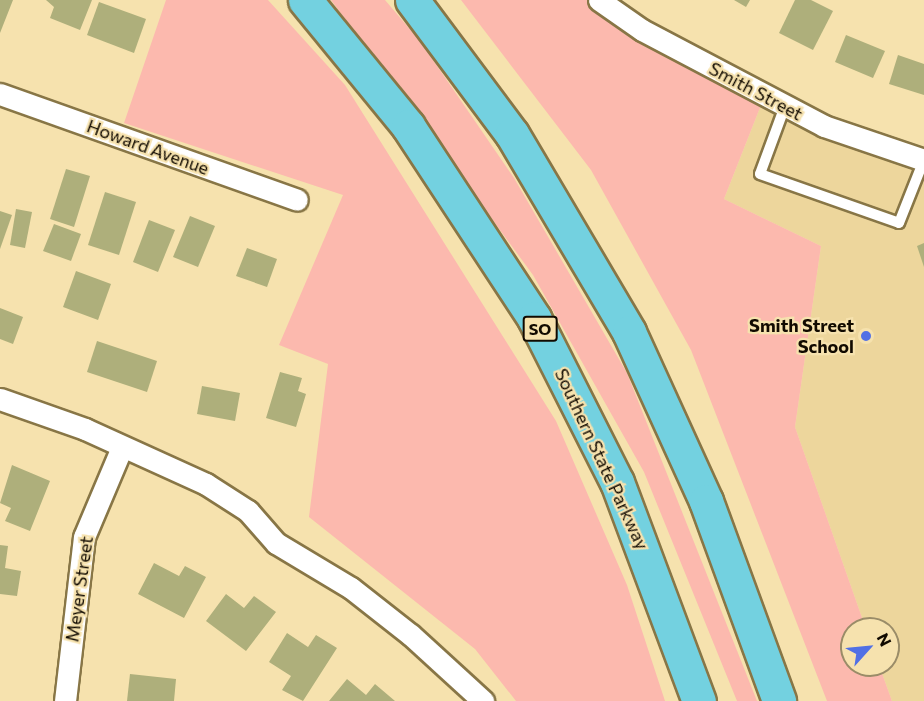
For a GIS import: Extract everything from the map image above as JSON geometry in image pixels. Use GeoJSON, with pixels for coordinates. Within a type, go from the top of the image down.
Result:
{"type":"FeatureCollection","features":[{"type":"Feature","properties":{"kind":"highway","name":"Southern State Parkway"},"geometry":{"type":"LineString","coordinates":[[305,0],[408,126],[534,318],[617,482],[699,701]]}},
{"type":"Feature","properties":{"kind":"highway"},"geometry":{"type":"LineString","coordinates":[[412,0],[512,134],[629,332],[706,501],[779,701]]}},
{"type":"Feature","properties":{"kind":"street","name":"Smith Street"},"geometry":{"type":"LineString","coordinates":[[599,0],[642,30],[824,126],[924,160]]}},
{"type":"Feature","properties":{"kind":"street","name":"Howard Avenue"},"geometry":{"type":"LineString","coordinates":[[0,94],[297,200]]}},
{"type":"Feature","properties":{"kind":"street"},"geometry":{"type":"LineString","coordinates":[[0,399],[122,447],[206,484],[248,511],[276,543],[351,588],[483,701]]}},
{"type":"Feature","properties":{"kind":"street","name":"Meyer Street"},"geometry":{"type":"LineString","coordinates":[[65,701],[84,537],[122,447]]}},
{"type":"Feature","properties":{"kind":"lane"},"geometry":{"type":"LineString","coordinates":[[784,106],[760,174],[899,223],[924,160]]}},
{"type":"Feature","properties":{"kind":"shaded area"},"geometry":{"type":"Polygon","coordinates":[[[166,0],[268,0],[345,85],[556,421],[627,585],[665,701],[516,701],[475,649],[309,517],[328,364],[279,345],[343,195],[124,123],[166,0]]]}},
{"type":"Feature","properties":{"kind":"shaded area"},"geometry":{"type":"Polygon","coordinates":[[[331,0],[385,0],[420,41],[514,178],[627,373],[757,701],[737,701],[644,472],[533,275],[331,0]]]}},
{"type":"Feature","properties":{"kind":"shaded area"},"geometry":{"type":"Polygon","coordinates":[[[461,0],[599,0],[765,95],[724,199],[821,246],[795,427],[862,617],[840,617],[840,677],[883,677],[892,701],[827,701],[691,350],[591,170],[461,0]]]}},
{"type":"Feature","properties":{"kind":"shaded area","name":"Smith Street School"},"geometry":{"type":"Polygon","coordinates":[[[765,95],[924,160],[924,701],[892,701],[883,677],[900,677],[900,617],[862,617],[795,427],[821,246],[724,199],[765,95]]]}},
{"type":"Feature","properties":{"kind":"building"},"geometry":{"type":"Polygon","coordinates":[[[0,0],[13,0],[0,33],[0,0]]]}},
{"type":"Feature","properties":{"kind":"building"},"geometry":{"type":"Polygon","coordinates":[[[46,0],[92,0],[80,30],[50,18],[54,7],[46,0]]]}},
{"type":"Feature","properties":{"kind":"building"},"geometry":{"type":"Polygon","coordinates":[[[734,0],[750,0],[746,7],[734,0]]]}},
{"type":"Feature","properties":{"kind":"building"},"geometry":{"type":"Polygon","coordinates":[[[795,0],[811,0],[833,11],[813,50],[779,33],[795,0]]]}},
{"type":"Feature","properties":{"kind":"building"},"geometry":{"type":"Polygon","coordinates":[[[99,2],[146,19],[134,53],[87,35],[99,2]]]}},
{"type":"Feature","properties":{"kind":"building"},"geometry":{"type":"Polygon","coordinates":[[[846,35],[885,51],[873,78],[835,62],[846,35]]]}},
{"type":"Feature","properties":{"kind":"building"},"geometry":{"type":"Polygon","coordinates":[[[898,55],[924,64],[924,95],[889,84],[898,55]]]}},
{"type":"Feature","properties":{"kind":"building"},"geometry":{"type":"Polygon","coordinates":[[[66,169],[90,176],[74,227],[50,219],[66,169]]]}},
{"type":"Feature","properties":{"kind":"building"},"geometry":{"type":"Polygon","coordinates":[[[105,192],[136,202],[119,255],[88,245],[105,192]]]}},
{"type":"Feature","properties":{"kind":"building"},"geometry":{"type":"Polygon","coordinates":[[[16,209],[32,212],[25,248],[10,245],[16,209]]]}},
{"type":"Feature","properties":{"kind":"building"},"geometry":{"type":"Polygon","coordinates":[[[0,211],[12,215],[0,249],[0,211]]]}},
{"type":"Feature","properties":{"kind":"building"},"geometry":{"type":"Polygon","coordinates":[[[190,216],[215,226],[198,267],[173,257],[190,216]]]}},
{"type":"Feature","properties":{"kind":"building"},"geometry":{"type":"Polygon","coordinates":[[[149,220],[175,230],[158,272],[133,262],[149,220]]]}},
{"type":"Feature","properties":{"kind":"building"},"geometry":{"type":"Polygon","coordinates":[[[54,224],[81,234],[71,261],[43,251],[54,224]]]}},
{"type":"Feature","properties":{"kind":"building"},"geometry":{"type":"Polygon","coordinates":[[[924,243],[924,267],[917,246],[924,243]]]}},
{"type":"Feature","properties":{"kind":"building"},"geometry":{"type":"Polygon","coordinates":[[[247,248],[277,259],[267,287],[236,276],[247,248]]]}},
{"type":"Feature","properties":{"kind":"building"},"geometry":{"type":"Polygon","coordinates":[[[76,271],[111,284],[98,320],[63,307],[76,271]]]}},
{"type":"Feature","properties":{"kind":"building"},"geometry":{"type":"Polygon","coordinates":[[[0,308],[23,317],[13,344],[0,339],[0,308]]]}},
{"type":"Feature","properties":{"kind":"building"},"geometry":{"type":"Polygon","coordinates":[[[97,341],[157,361],[147,392],[87,372],[97,341]]]}},
{"type":"Feature","properties":{"kind":"building"},"geometry":{"type":"Polygon","coordinates":[[[280,372],[302,378],[298,391],[306,394],[296,427],[266,418],[280,372]]]}},
{"type":"Feature","properties":{"kind":"building"},"geometry":{"type":"Polygon","coordinates":[[[202,386],[240,393],[235,421],[197,414],[202,386]]]}},
{"type":"Feature","properties":{"kind":"building"},"geometry":{"type":"Polygon","coordinates":[[[12,465],[50,481],[30,531],[5,521],[11,508],[0,503],[12,465]]]}},
{"type":"Feature","properties":{"kind":"building"},"geometry":{"type":"Polygon","coordinates":[[[0,545],[8,546],[5,568],[21,571],[17,596],[0,594],[0,545]]]}},
{"type":"Feature","properties":{"kind":"building"},"geometry":{"type":"Polygon","coordinates":[[[154,563],[179,576],[185,566],[206,577],[184,618],[138,594],[154,563]]]}},
{"type":"Feature","properties":{"kind":"building"},"geometry":{"type":"Polygon","coordinates":[[[226,594],[244,608],[254,596],[276,612],[246,651],[206,621],[226,594]]]}},
{"type":"Feature","properties":{"kind":"building"},"geometry":{"type":"Polygon","coordinates":[[[287,633],[308,647],[316,635],[337,648],[303,701],[282,690],[291,676],[269,662],[287,633]]]}},
{"type":"Feature","properties":{"kind":"building"},"geometry":{"type":"Polygon","coordinates":[[[130,674],[176,679],[174,701],[127,701],[130,674]]]}},
{"type":"Feature","properties":{"kind":"building"},"geometry":{"type":"Polygon","coordinates":[[[347,679],[366,695],[375,684],[395,701],[329,701],[347,679]]]}},
{"type":"Feature","properties":{"kind":"place","name":"Smith Street School"},"geometry":{"type":"Point","coordinates":[866,336]}}]}
